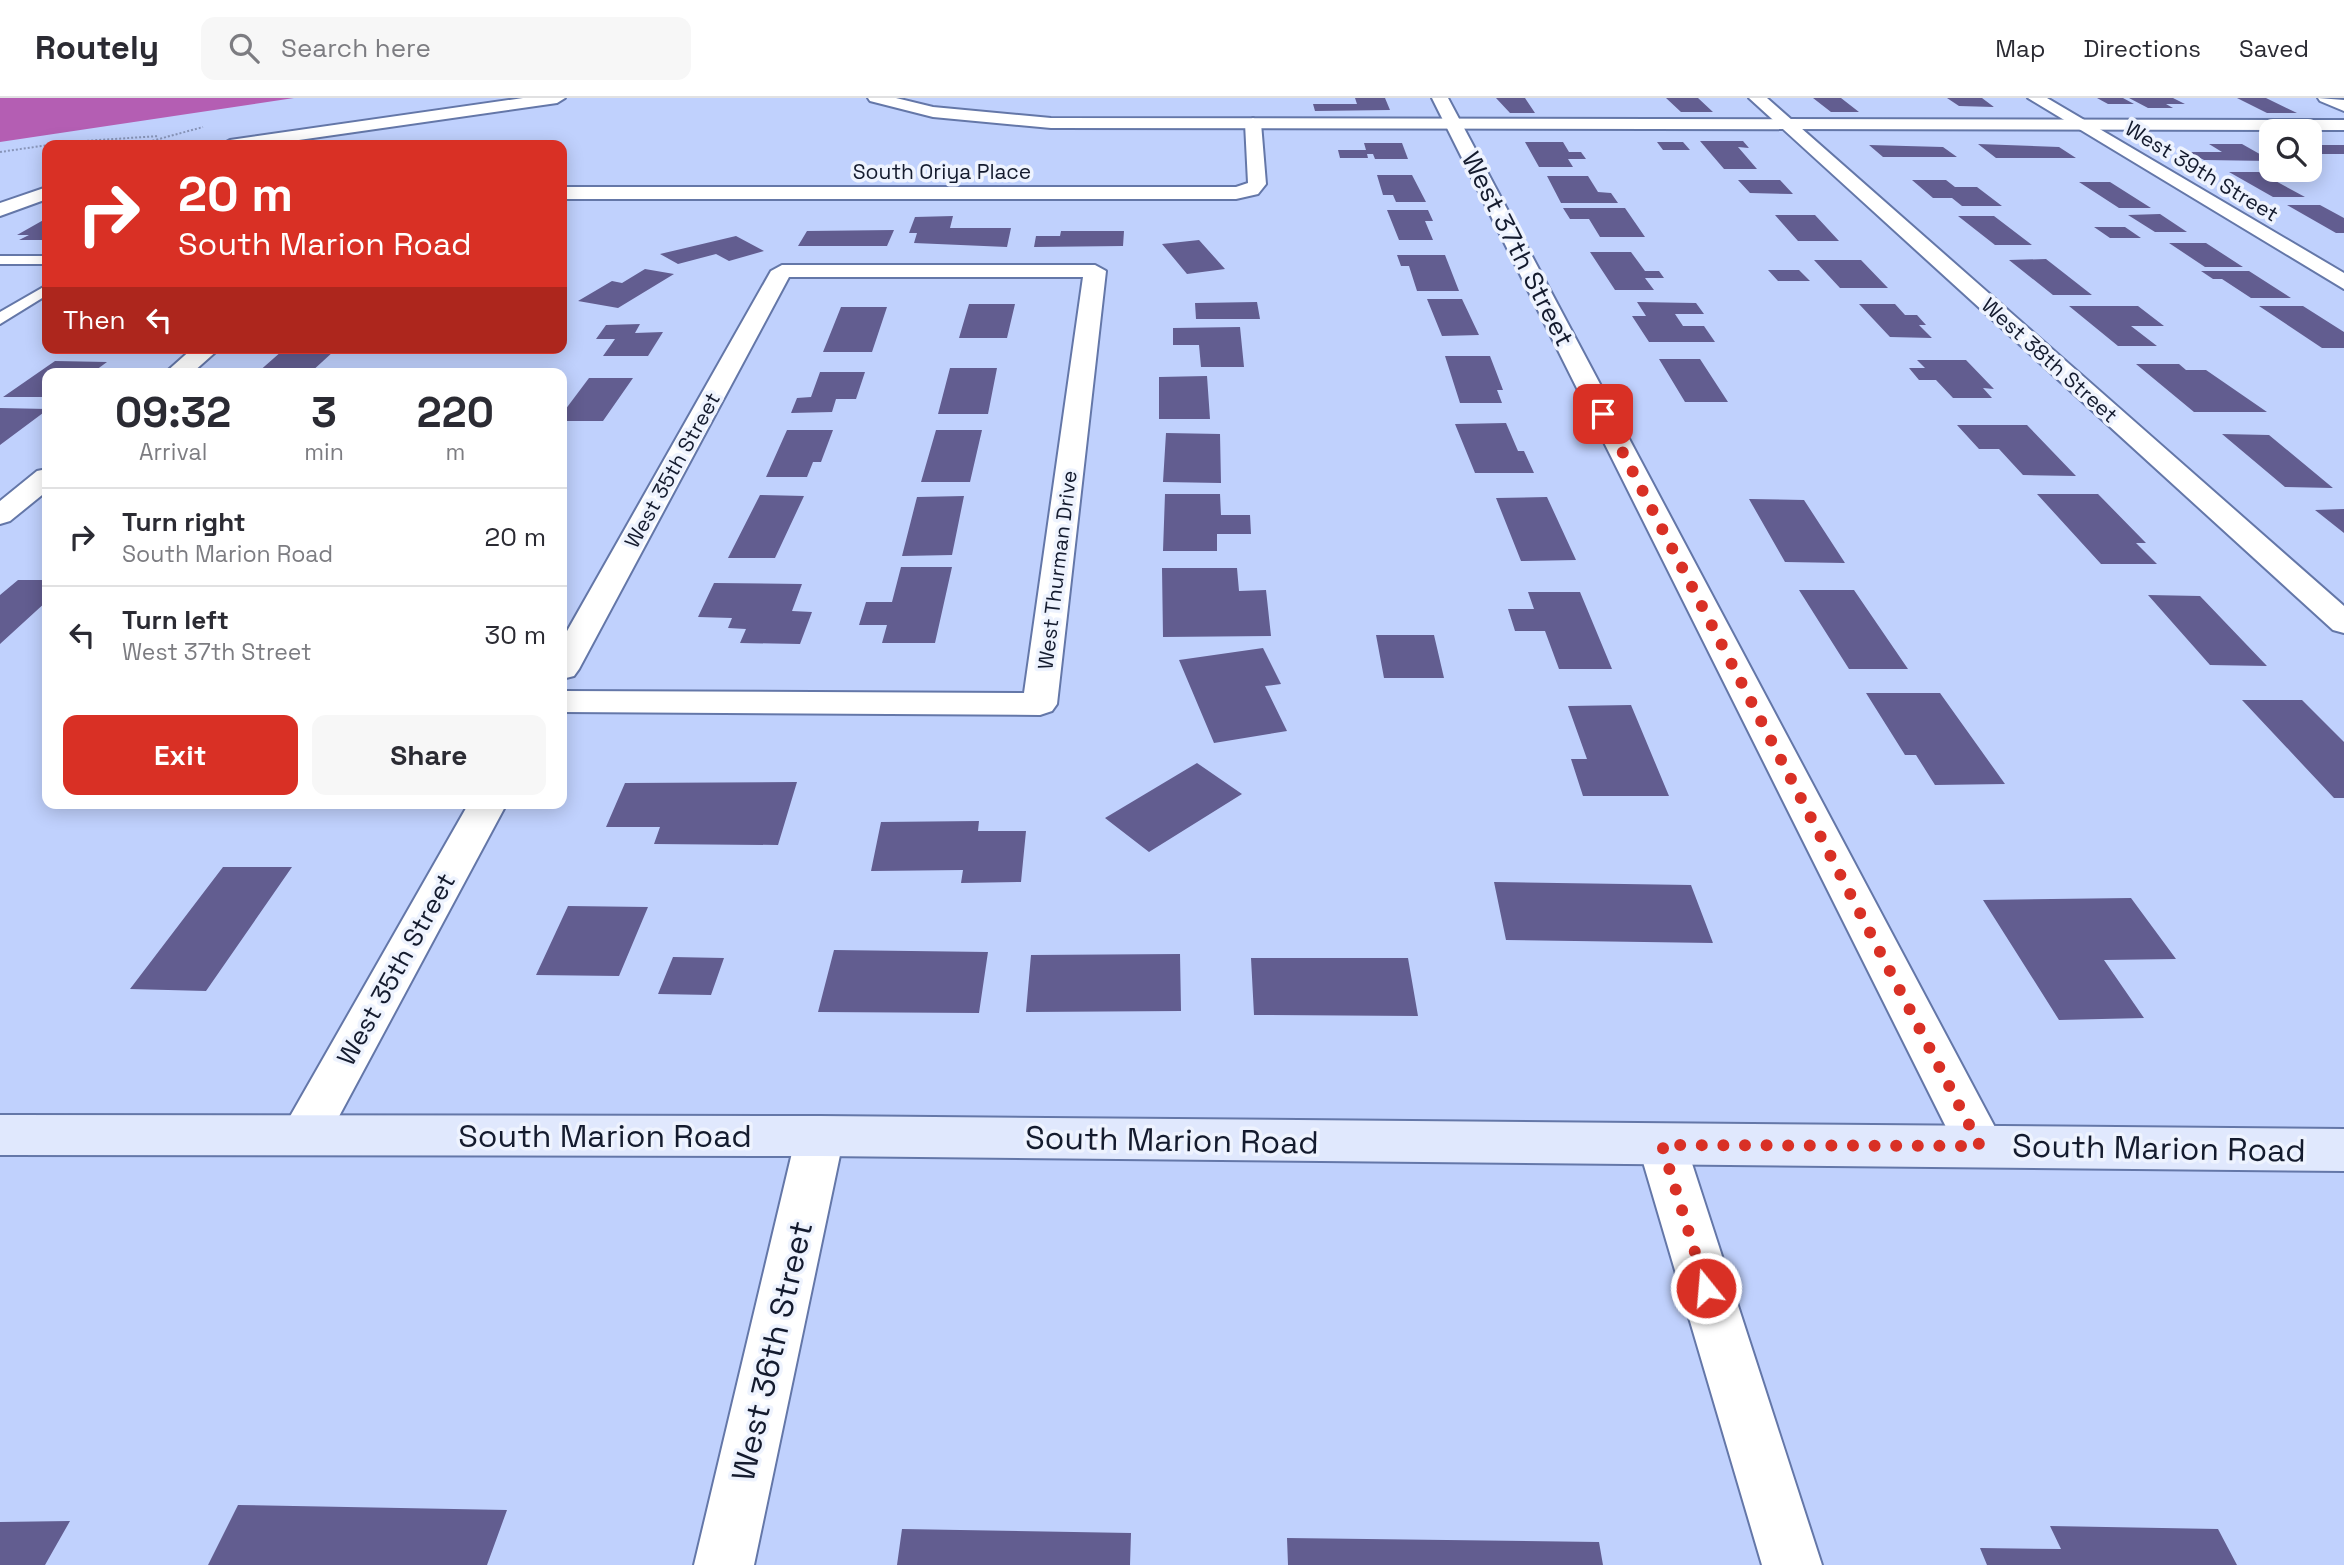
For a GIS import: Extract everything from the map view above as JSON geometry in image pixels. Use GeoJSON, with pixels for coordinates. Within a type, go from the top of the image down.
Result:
{"type":"FeatureCollection","features":[{"type":"Feature","properties":{"kind":"main road","name":"South Marion Road"},"geometry":{"type":"LineString","coordinates":[[0,1135],[820,1136],[2344,1150]]}},
{"type":"Feature","properties":{"kind":"street"},"geometry":{"type":"LineString","coordinates":[[265,140],[557,98]]}},
{"type":"Feature","properties":{"kind":"street"},"geometry":{"type":"LineString","coordinates":[[876,98],[933,112],[1020,122],[1252,123],[1446,110],[1785,123],[2344,125]]}},
{"type":"Feature","properties":{"kind":"street","name":"West 38th Street"},"geometry":{"type":"LineString","coordinates":[[1757,98],[2344,622]]}},
{"type":"Feature","properties":{"kind":"street","name":"West 39th Street"},"geometry":{"type":"LineString","coordinates":[[2036,98],[2344,282]]}},
{"type":"Feature","properties":{"kind":"street"},"geometry":{"type":"LineString","coordinates":[[2326,98],[2344,106]]}},
{"type":"Feature","properties":{"kind":"street","name":"West 37th Street"},"geometry":{"type":"LineString","coordinates":[[1446,110],[1980,1146]]}},
{"type":"Feature","properties":{"kind":"street","name":"South Oriya Place"},"geometry":{"type":"LineString","coordinates":[[567,193],[1236,193],[1251,190],[1257,184],[1252,123]]}},
{"type":"Feature","properties":{"kind":"street"},"geometry":{"type":"LineString","coordinates":[[0,210],[42,195]]}},
{"type":"Feature","properties":{"kind":"street","name":"West 35th Street"},"geometry":{"type":"LineString","coordinates":[[567,660],[782,271]]}},
{"type":"Feature","properties":{"kind":"street","name":"West Thurman Drive"},"geometry":{"type":"LineString","coordinates":[[567,702],[1040,704],[1095,271],[782,271]]}},
{"type":"Feature","properties":{"kind":"street"},"geometry":{"type":"LineString","coordinates":[[183,368],[201,354]]}},
{"type":"Feature","properties":{"kind":"street"},"geometry":{"type":"LineString","coordinates":[[0,515],[42,481]]}},
{"type":"Feature","properties":{"kind":"street","name":"West 35th Street"},"geometry":{"type":"LineString","coordinates":[[305,1134],[485,809]]}},
{"type":"Feature","properties":{"kind":"street","name":"West 36th Street"},"geometry":{"type":"LineString","coordinates":[[724,1565],[820,1136]]}},
{"type":"Feature","properties":{"kind":"street"},"geometry":{"type":"LineString","coordinates":[[1662,1145],[1792,1565]]}},
{"type":"Feature","properties":{"kind":"lane"},"geometry":{"type":"LineString","coordinates":[[0,260],[42,260]]}},
{"type":"Feature","properties":{"kind":"lane"},"geometry":{"type":"LineString","coordinates":[[0,319],[42,292]]}},
{"type":"Feature","properties":{"kind":"path"},"geometry":{"type":"LineString","coordinates":[[99,140],[165,136]]}},
{"type":"Feature","properties":{"kind":"path"},"geometry":{"type":"LineString","coordinates":[[0,152],[42,146]]}},
{"type":"Feature","properties":{"kind":"shaded area"},"geometry":{"type":"Polygon","coordinates":[[[0,98],[294,98],[0,142],[0,98]]]}},
{"type":"Feature","properties":{"kind":"building"},"geometry":{"type":"Polygon","coordinates":[[[1355,98],[1385,98],[1390,110],[1315,111],[1313,104],[1357,104],[1355,98]]]}},
{"type":"Feature","properties":{"kind":"building"},"geometry":{"type":"Polygon","coordinates":[[[1496,98],[1525,98],[1535,113],[1510,113],[1496,98]]]}},
{"type":"Feature","properties":{"kind":"building"},"geometry":{"type":"Polygon","coordinates":[[[1666,98],[1698,98],[1713,112],[1681,112],[1666,98]]]}},
{"type":"Feature","properties":{"kind":"building"},"geometry":{"type":"Polygon","coordinates":[[[1813,98],[1841,98],[1859,112],[1831,112],[1813,98]]]}},
{"type":"Feature","properties":{"kind":"building"},"geometry":{"type":"Polygon","coordinates":[[[1947,98],[1982,98],[1994,107],[1959,106],[1947,98]]]}},
{"type":"Feature","properties":{"kind":"building"},"geometry":{"type":"Polygon","coordinates":[[[2097,98],[2123,98],[2134,104],[2108,104],[2097,98]]]}},
{"type":"Feature","properties":{"kind":"building"},"geometry":{"type":"Polygon","coordinates":[[[2129,98],[2173,98],[2185,104],[2166,104],[2173,108],[2148,108],[2129,98]]]}},
{"type":"Feature","properties":{"kind":"building"},"geometry":{"type":"Polygon","coordinates":[[[2237,98],[2266,98],[2297,113],[2267,113],[2237,98]]]}},
{"type":"Feature","properties":{"kind":"building"},"geometry":{"type":"Polygon","coordinates":[[[1700,141],[1743,141],[1749,148],[1738,147],[1757,169],[1724,169],[1700,141]]]}},
{"type":"Feature","properties":{"kind":"building"},"geometry":{"type":"Polygon","coordinates":[[[1525,142],[1563,142],[1569,152],[1581,152],[1586,159],[1568,159],[1573,167],[1539,167],[1525,142]]]}},
{"type":"Feature","properties":{"kind":"building"},"geometry":{"type":"Polygon","coordinates":[[[1657,142],[1683,142],[1690,150],[1663,150],[1657,142]]]}},
{"type":"Feature","properties":{"kind":"building"},"geometry":{"type":"Polygon","coordinates":[[[1364,143],[1402,143],[1408,159],[1375,159],[1373,154],[1367,154],[1368,158],[1340,158],[1338,150],[1366,150],[1364,143]]]}},
{"type":"Feature","properties":{"kind":"building"},"geometry":{"type":"Polygon","coordinates":[[[1978,144],[2059,147],[2076,158],[1996,158],[1978,144]]]}},
{"type":"Feature","properties":{"kind":"building"},"geometry":{"type":"Polygon","coordinates":[[[2209,144],[2242,144],[2259,154],[2259,161],[2204,160],[2189,152],[2222,152],[2209,144]]]}},
{"type":"Feature","properties":{"kind":"building"},"geometry":{"type":"Polygon","coordinates":[[[1869,145],[1943,147],[1957,157],[1883,157],[1869,145]]]}},
{"type":"Feature","properties":{"kind":"building"},"geometry":{"type":"Polygon","coordinates":[[[2322,145],[2344,145],[2344,154],[2322,154],[2322,145]]]}},
{"type":"Feature","properties":{"kind":"building"},"geometry":{"type":"Polygon","coordinates":[[[2229,172],[2259,172],[2259,182],[2277,182],[2305,197],[2273,197],[2229,172]]]}},
{"type":"Feature","properties":{"kind":"building"},"geometry":{"type":"Polygon","coordinates":[[[1377,175],[1412,175],[1426,202],[1396,202],[1393,195],[1383,195],[1377,175]]]}},
{"type":"Feature","properties":{"kind":"building"},"geometry":{"type":"Polygon","coordinates":[[[1547,176],[1588,176],[1598,192],[1611,193],[1618,203],[1561,203],[1547,176]]]}},
{"type":"Feature","properties":{"kind":"building"},"geometry":{"type":"Polygon","coordinates":[[[1738,180],[1780,180],[1793,194],[1750,193],[1738,180]]]}},
{"type":"Feature","properties":{"kind":"building"},"geometry":{"type":"Polygon","coordinates":[[[1912,180],[1946,180],[1955,187],[1977,187],[2002,206],[1962,206],[1952,198],[1933,198],[1912,180]]]}},
{"type":"Feature","properties":{"kind":"building"},"geometry":{"type":"Polygon","coordinates":[[[2079,182],[2110,182],[2151,208],[2119,208],[2079,182]]]}},
{"type":"Feature","properties":{"kind":"building"},"geometry":{"type":"Polygon","coordinates":[[[2287,205],[2320,205],[2344,218],[2344,233],[2336,233],[2287,205]]]}},
{"type":"Feature","properties":{"kind":"building"},"geometry":{"type":"Polygon","coordinates":[[[1563,208],[1625,208],[1645,237],[1600,237],[1589,219],[1570,219],[1563,208]]]}},
{"type":"Feature","properties":{"kind":"building"},"geometry":{"type":"Polygon","coordinates":[[[1387,210],[1428,210],[1433,221],[1425,221],[1433,240],[1399,240],[1387,210]]]}},
{"type":"Feature","properties":{"kind":"building"},"geometry":{"type":"Polygon","coordinates":[[[2160,214],[2187,232],[2155,232],[2128,215],[2160,214]]]}},
{"type":"Feature","properties":{"kind":"building"},"geometry":{"type":"Polygon","coordinates":[[[1775,215],[1815,215],[1839,241],[1798,241],[1775,215]]]}},
{"type":"Feature","properties":{"kind":"building"},"geometry":{"type":"Polygon","coordinates":[[[953,216],[950,228],[1011,228],[1007,247],[914,243],[917,233],[909,233],[915,217],[953,216]]]}},
{"type":"Feature","properties":{"kind":"building"},"geometry":{"type":"Polygon","coordinates":[[[1958,216],[1994,216],[2032,245],[1995,245],[1958,216]]]}},
{"type":"Feature","properties":{"kind":"building"},"geometry":{"type":"Polygon","coordinates":[[[42,221],[42,240],[19,240],[29,235],[17,235],[42,221]]]}},
{"type":"Feature","properties":{"kind":"building"},"geometry":{"type":"Polygon","coordinates":[[[2094,227],[2125,227],[2141,238],[2110,238],[2094,227]]]}},
{"type":"Feature","properties":{"kind":"building"},"geometry":{"type":"Polygon","coordinates":[[[894,230],[887,246],[798,246],[807,231],[894,230]]]}},
{"type":"Feature","properties":{"kind":"building"},"geometry":{"type":"Polygon","coordinates":[[[1061,231],[1124,231],[1123,246],[1034,247],[1036,236],[1060,236],[1061,231]]]}},
{"type":"Feature","properties":{"kind":"building"},"geometry":{"type":"Polygon","coordinates":[[[736,236],[764,251],[729,261],[716,254],[678,264],[660,254],[736,236]]]}},
{"type":"Feature","properties":{"kind":"building"},"geometry":{"type":"Polygon","coordinates":[[[1199,240],[1225,269],[1187,274],[1162,244],[1199,240]]]}},
{"type":"Feature","properties":{"kind":"building"},"geometry":{"type":"Polygon","coordinates":[[[2169,243],[2206,243],[2243,267],[2205,267],[2169,243]]]}},
{"type":"Feature","properties":{"kind":"building"},"geometry":{"type":"Polygon","coordinates":[[[1590,252],[1631,252],[1645,271],[1659,271],[1664,278],[1645,278],[1654,290],[1615,290],[1590,252]]]}},
{"type":"Feature","properties":{"kind":"building"},"geometry":{"type":"Polygon","coordinates":[[[1397,255],[1445,255],[1459,291],[1417,291],[1409,266],[1401,266],[1397,255]]]}},
{"type":"Feature","properties":{"kind":"building"},"geometry":{"type":"Polygon","coordinates":[[[2046,259],[2092,295],[2053,295],[2009,260],[2046,259]]]}},
{"type":"Feature","properties":{"kind":"building"},"geometry":{"type":"Polygon","coordinates":[[[1814,260],[1861,260],[1888,288],[1840,288],[1814,260]]]}},
{"type":"Feature","properties":{"kind":"building"},"geometry":{"type":"Polygon","coordinates":[[[645,269],[674,274],[618,308],[578,301],[612,281],[622,283],[645,269]]]}},
{"type":"Feature","properties":{"kind":"building"},"geometry":{"type":"Polygon","coordinates":[[[1768,270],[1799,270],[1810,281],[1778,281],[1768,270]]]}},
{"type":"Feature","properties":{"kind":"building"},"geometry":{"type":"Polygon","coordinates":[[[2201,271],[2249,271],[2291,298],[2251,298],[2222,279],[2213,279],[2201,271]]]}},
{"type":"Feature","properties":{"kind":"building"},"geometry":{"type":"Polygon","coordinates":[[[1427,299],[1462,299],[1479,335],[1442,336],[1427,299]]]}},
{"type":"Feature","properties":{"kind":"building"},"geometry":{"type":"Polygon","coordinates":[[[1257,302],[1260,319],[1196,319],[1195,303],[1257,302]]]}},
{"type":"Feature","properties":{"kind":"building"},"geometry":{"type":"Polygon","coordinates":[[[1637,302],[1696,303],[1704,314],[1675,314],[1683,326],[1704,326],[1715,342],[1649,342],[1632,316],[1646,316],[1637,302]]]}},
{"type":"Feature","properties":{"kind":"building"},"geometry":{"type":"Polygon","coordinates":[[[969,304],[1015,304],[1007,338],[959,338],[969,304]]]}},
{"type":"Feature","properties":{"kind":"building"},"geometry":{"type":"Polygon","coordinates":[[[1859,304],[1895,304],[1905,315],[1917,315],[1926,325],[1919,325],[1932,338],[1890,337],[1859,304]]]}},
{"type":"Feature","properties":{"kind":"building"},"geometry":{"type":"Polygon","coordinates":[[[2069,306],[2138,306],[2164,326],[2131,326],[2157,346],[2118,346],[2069,306]]]}},
{"type":"Feature","properties":{"kind":"building"},"geometry":{"type":"Polygon","coordinates":[[[2259,306],[2303,306],[2344,332],[2344,348],[2322,348],[2259,306]]]}},
{"type":"Feature","properties":{"kind":"building"},"geometry":{"type":"Polygon","coordinates":[[[841,307],[887,307],[872,352],[823,352],[841,307]]]}},
{"type":"Feature","properties":{"kind":"building"},"geometry":{"type":"Polygon","coordinates":[[[640,324],[635,333],[663,332],[648,356],[603,356],[615,339],[596,339],[606,325],[640,324]]]}},
{"type":"Feature","properties":{"kind":"building"},"geometry":{"type":"Polygon","coordinates":[[[1240,327],[1244,367],[1201,367],[1199,345],[1173,345],[1173,328],[1240,327]]]}},
{"type":"Feature","properties":{"kind":"building"},"geometry":{"type":"Polygon","coordinates":[[[279,354],[331,354],[315,368],[263,368],[279,354]]]}},
{"type":"Feature","properties":{"kind":"building"},"geometry":{"type":"Polygon","coordinates":[[[1445,356],[1490,356],[1503,390],[1497,390],[1502,403],[1460,403],[1445,356]]]}},
{"type":"Feature","properties":{"kind":"building"},"geometry":{"type":"Polygon","coordinates":[[[1659,359],[1700,359],[1728,402],[1685,402],[1659,359]]]}},
{"type":"Feature","properties":{"kind":"building"},"geometry":{"type":"Polygon","coordinates":[[[1917,360],[1966,360],[1994,389],[1983,388],[1992,398],[1953,398],[1936,380],[1919,380],[1909,368],[1925,368],[1917,360]]]}},
{"type":"Feature","properties":{"kind":"building"},"geometry":{"type":"Polygon","coordinates":[[[55,361],[107,362],[99,368],[45,368],[55,361]]]}},
{"type":"Feature","properties":{"kind":"building"},"geometry":{"type":"Polygon","coordinates":[[[2136,364],[2179,364],[2186,370],[2206,370],[2267,412],[2194,412],[2136,364]]]}},
{"type":"Feature","properties":{"kind":"building"},"geometry":{"type":"Polygon","coordinates":[[[950,368],[997,368],[988,414],[938,414],[950,368]]]}},
{"type":"Feature","properties":{"kind":"building"},"geometry":{"type":"Polygon","coordinates":[[[42,370],[42,397],[3,397],[42,370]]]}},
{"type":"Feature","properties":{"kind":"building"},"geometry":{"type":"Polygon","coordinates":[[[820,372],[865,372],[856,399],[836,399],[832,412],[791,413],[797,398],[811,397],[820,372]]]}},
{"type":"Feature","properties":{"kind":"building"},"geometry":{"type":"Polygon","coordinates":[[[1207,376],[1210,419],[1159,419],[1159,377],[1207,376]]]}},
{"type":"Feature","properties":{"kind":"building"},"geometry":{"type":"Polygon","coordinates":[[[589,378],[633,378],[603,421],[567,421],[567,407],[589,378]]]}},
{"type":"Feature","properties":{"kind":"building"},"geometry":{"type":"Polygon","coordinates":[[[0,408],[42,409],[42,414],[0,445],[0,408]]]}},
{"type":"Feature","properties":{"kind":"building"},"geometry":{"type":"Polygon","coordinates":[[[1506,423],[1518,451],[1524,451],[1534,473],[1475,473],[1455,424],[1506,423]]]}},
{"type":"Feature","properties":{"kind":"building"},"geometry":{"type":"Polygon","coordinates":[[[1957,425],[2027,425],[2076,476],[2023,475],[1999,449],[1979,449],[1957,425]]]}},
{"type":"Feature","properties":{"kind":"building"},"geometry":{"type":"Polygon","coordinates":[[[787,430],[833,430],[821,462],[813,462],[807,477],[766,477],[787,430]]]}},
{"type":"Feature","properties":{"kind":"building"},"geometry":{"type":"Polygon","coordinates":[[[936,430],[982,430],[970,482],[921,482],[936,430]]]}},
{"type":"Feature","properties":{"kind":"building"},"geometry":{"type":"Polygon","coordinates":[[[1166,433],[1220,434],[1221,483],[1163,482],[1166,433]]]}},
{"type":"Feature","properties":{"kind":"building"},"geometry":{"type":"Polygon","coordinates":[[[2222,434],[2269,435],[2333,488],[2285,487],[2222,434]]]}},
{"type":"Feature","properties":{"kind":"building"},"geometry":{"type":"Polygon","coordinates":[[[1165,494],[1220,494],[1221,515],[1250,515],[1251,534],[1217,534],[1217,551],[1163,551],[1165,494]]]}},
{"type":"Feature","properties":{"kind":"building"},"geometry":{"type":"Polygon","coordinates":[[[2037,494],[2098,494],[2146,543],[2136,543],[2157,564],[2101,564],[2037,494]]]}},
{"type":"Feature","properties":{"kind":"building"},"geometry":{"type":"Polygon","coordinates":[[[760,495],[804,496],[775,558],[728,558],[760,495]]]}},
{"type":"Feature","properties":{"kind":"building"},"geometry":{"type":"Polygon","coordinates":[[[964,496],[952,555],[902,556],[917,497],[964,496]]]}},
{"type":"Feature","properties":{"kind":"building"},"geometry":{"type":"Polygon","coordinates":[[[1547,497],[1576,560],[1521,561],[1496,498],[1547,497]]]}},
{"type":"Feature","properties":{"kind":"building"},"geometry":{"type":"Polygon","coordinates":[[[1749,499],[1804,500],[1845,563],[1785,562],[1749,499]]]}},
{"type":"Feature","properties":{"kind":"building"},"geometry":{"type":"Polygon","coordinates":[[[2344,509],[2344,533],[2315,510],[2344,509]]]}},
{"type":"Feature","properties":{"kind":"building"},"geometry":{"type":"Polygon","coordinates":[[[901,567],[952,567],[935,643],[882,643],[887,625],[859,625],[866,602],[892,602],[901,567]]]}},
{"type":"Feature","properties":{"kind":"building"},"geometry":{"type":"Polygon","coordinates":[[[1162,568],[1237,568],[1239,591],[1266,590],[1271,636],[1163,637],[1162,568]]]}},
{"type":"Feature","properties":{"kind":"building"},"geometry":{"type":"Polygon","coordinates":[[[18,580],[42,580],[42,606],[0,644],[0,595],[18,580]]]}},
{"type":"Feature","properties":{"kind":"building"},"geometry":{"type":"Polygon","coordinates":[[[714,583],[802,584],[792,611],[812,612],[800,644],[740,643],[746,629],[728,628],[732,618],[698,617],[714,583]]]}},
{"type":"Feature","properties":{"kind":"building"},"geometry":{"type":"Polygon","coordinates":[[[1799,590],[1854,590],[1908,669],[1849,669],[1799,590]]]}},
{"type":"Feature","properties":{"kind":"building"},"geometry":{"type":"Polygon","coordinates":[[[1528,592],[1580,592],[1612,669],[1559,669],[1545,631],[1515,631],[1508,609],[1534,609],[1528,592]]]}},
{"type":"Feature","properties":{"kind":"building"},"geometry":{"type":"Polygon","coordinates":[[[2148,595],[2200,596],[2267,666],[2210,665],[2148,595]]]}},
{"type":"Feature","properties":{"kind":"building"},"geometry":{"type":"Polygon","coordinates":[[[1376,635],[1434,635],[1444,678],[1384,678],[1376,635]]]}},
{"type":"Feature","properties":{"kind":"building"},"geometry":{"type":"Polygon","coordinates":[[[1263,648],[1281,684],[1265,686],[1287,731],[1214,743],[1179,660],[1263,648]]]}},
{"type":"Feature","properties":{"kind":"building"},"geometry":{"type":"Polygon","coordinates":[[[1866,693],[1940,693],[2005,784],[1935,785],[1916,755],[1905,755],[1866,693]]]}},
{"type":"Feature","properties":{"kind":"building"},"geometry":{"type":"Polygon","coordinates":[[[2242,700],[2302,700],[2344,742],[2344,798],[2334,798],[2242,700]]]}},
{"type":"Feature","properties":{"kind":"building"},"geometry":{"type":"Polygon","coordinates":[[[1631,705],[1669,796],[1583,796],[1571,759],[1587,759],[1568,706],[1631,705]]]}},
{"type":"Feature","properties":{"kind":"building"},"geometry":{"type":"Polygon","coordinates":[[[1197,763],[1242,794],[1149,852],[1105,818],[1197,763]]]}},
{"type":"Feature","properties":{"kind":"building"},"geometry":{"type":"Polygon","coordinates":[[[797,782],[778,845],[654,844],[660,827],[606,827],[625,783],[797,782]]]}},
{"type":"Feature","properties":{"kind":"building"},"geometry":{"type":"Polygon","coordinates":[[[979,821],[978,831],[1026,831],[1021,882],[961,883],[963,870],[871,871],[881,822],[979,821]]]}},
{"type":"Feature","properties":{"kind":"building"},"geometry":{"type":"Polygon","coordinates":[[[223,867],[292,867],[206,991],[130,989],[223,867]]]}},
{"type":"Feature","properties":{"kind":"building"},"geometry":{"type":"Polygon","coordinates":[[[1494,882],[1691,885],[1713,943],[1506,940],[1494,882]]]}},
{"type":"Feature","properties":{"kind":"building"},"geometry":{"type":"Polygon","coordinates":[[[2131,898],[2176,959],[2104,960],[2144,1018],[2059,1020],[1983,900],[2131,898]]]}},
{"type":"Feature","properties":{"kind":"building"},"geometry":{"type":"Polygon","coordinates":[[[568,906],[648,907],[619,976],[536,975],[568,906]]]}},
{"type":"Feature","properties":{"kind":"building"},"geometry":{"type":"Polygon","coordinates":[[[834,950],[988,952],[979,1013],[818,1012],[834,950]]]}},
{"type":"Feature","properties":{"kind":"building"},"geometry":{"type":"Polygon","coordinates":[[[1180,954],[1181,1011],[1026,1012],[1031,955],[1180,954]]]}},
{"type":"Feature","properties":{"kind":"building"},"geometry":{"type":"Polygon","coordinates":[[[673,957],[724,958],[711,995],[658,994],[673,957]]]}},
{"type":"Feature","properties":{"kind":"building"},"geometry":{"type":"Polygon","coordinates":[[[1251,958],[1408,958],[1418,1016],[1254,1015],[1251,958]]]}},
{"type":"Feature","properties":{"kind":"building"},"geometry":{"type":"Polygon","coordinates":[[[238,1505],[507,1510],[487,1565],[208,1565],[238,1505]]]}},
{"type":"Feature","properties":{"kind":"building"},"geometry":{"type":"Polygon","coordinates":[[[70,1521],[45,1565],[0,1565],[0,1522],[70,1521]]]}},
{"type":"Feature","properties":{"kind":"building"},"geometry":{"type":"Polygon","coordinates":[[[2050,1526],[2218,1529],[2237,1565],[1987,1565],[1980,1548],[2061,1549],[2050,1526]]]}},
{"type":"Feature","properties":{"kind":"building"},"geometry":{"type":"Polygon","coordinates":[[[902,1529],[1131,1533],[1130,1565],[897,1565],[902,1529]]]}},
{"type":"Feature","properties":{"kind":"building"},"geometry":{"type":"Polygon","coordinates":[[[1287,1538],[1599,1542],[1603,1565],[1288,1565],[1287,1538]]]}},
{"type":"Feature","properties":{"kind":"route"},"geometry":{"type":"LineString","coordinates":[[1603,414],[1980,1146],[1662,1145],[1706,1288]]}}]}
